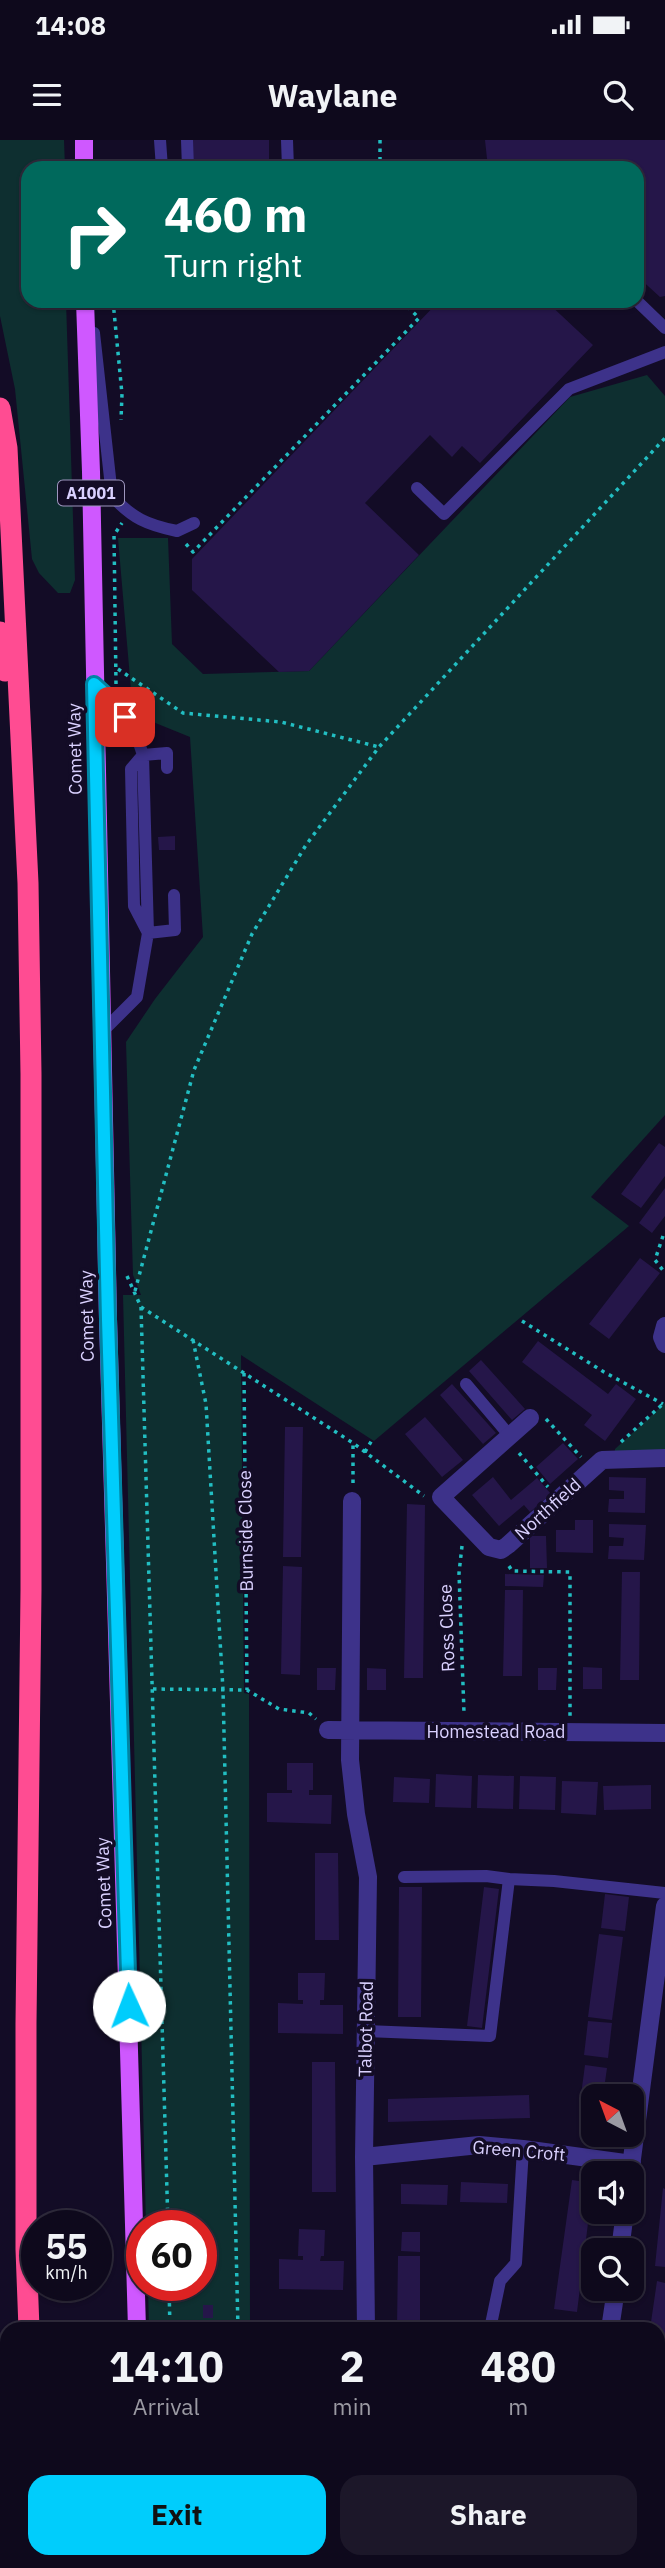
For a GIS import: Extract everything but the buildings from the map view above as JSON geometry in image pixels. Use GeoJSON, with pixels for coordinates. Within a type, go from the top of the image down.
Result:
{"type":"FeatureCollection","features":[{"type":"Feature","properties":{"kind":"highway"},"geometry":{"type":"LineString","coordinates":[[0,408],[7,448],[28,883],[31,1100],[31,1577],[26,2223],[29,2322]]}},
{"type":"Feature","properties":{"kind":"highway"},"geometry":{"type":"LineString","coordinates":[[0,632],[16,753],[28,883]]}},
{"type":"Feature","properties":{"kind":"main road"},"geometry":{"type":"LineString","coordinates":[[84,140],[84,161]]}},
{"type":"Feature","properties":{"kind":"main road","name":"Comet Way"},"geometry":{"type":"LineString","coordinates":[[88,308],[108,1333],[137,2322]]}},
{"type":"Feature","properties":{"kind":"street"},"geometry":{"type":"LineString","coordinates":[[665,1326],[662,1337],[665,1344]]}},
{"type":"Feature","properties":{"kind":"street"},"geometry":{"type":"LineString","coordinates":[[441,1497],[530,1418]]}},
{"type":"Feature","properties":{"kind":"street"},"geometry":{"type":"LineString","coordinates":[[597,1465],[665,1458]]}},
{"type":"Feature","properties":{"kind":"street","name":"Northfield"},"geometry":{"type":"LineString","coordinates":[[441,1497],[489,1546],[501,1550],[597,1465]]}},
{"type":"Feature","properties":{"kind":"street"},"geometry":{"type":"LineString","coordinates":[[351,1731],[352,1501]]}},
{"type":"Feature","properties":{"kind":"street","name":"Homestead Road"},"geometry":{"type":"LineString","coordinates":[[328,1730],[665,1733]]}},
{"type":"Feature","properties":{"kind":"street","name":"Talbot Road"},"geometry":{"type":"LineString","coordinates":[[351,1731],[350,1760],[356,1814],[368,1877],[364,2157],[366,2322]]}},
{"type":"Feature","properties":{"kind":"street"},"geometry":{"type":"LineString","coordinates":[[632,2161],[665,1906]]}},
{"type":"Feature","properties":{"kind":"street","name":"Green Croft"},"geometry":{"type":"LineString","coordinates":[[364,2157],[454,2146],[523,2148],[590,2161]]}},
{"type":"Feature","properties":{"kind":"street"},"geometry":{"type":"LineString","coordinates":[[611,2322],[614,2301]]}},
{"type":"Feature","properties":{"kind":"lane"},"geometry":{"type":"LineString","coordinates":[[160,140],[162,161]]}},
{"type":"Feature","properties":{"kind":"lane"},"geometry":{"type":"LineString","coordinates":[[187,140],[220,161]]}},
{"type":"Feature","properties":{"kind":"lane"},"geometry":{"type":"LineString","coordinates":[[286,140],[288,161]]}},
{"type":"Feature","properties":{"kind":"lane"},"geometry":{"type":"LineString","coordinates":[[644,306],[663,321]]}},
{"type":"Feature","properties":{"kind":"lane"},"geometry":{"type":"LineString","coordinates":[[89,308],[112,496],[128,513],[138,519],[177,531],[194,523]]}},
{"type":"Feature","properties":{"kind":"lane"},"geometry":{"type":"LineString","coordinates":[[417,488],[444,514],[569,389],[665,352]]}},
{"type":"Feature","properties":{"kind":"lane"},"geometry":{"type":"LineString","coordinates":[[94,684],[115,703],[136,730],[143,755],[148,933],[137,997],[103,1031]]}},
{"type":"Feature","properties":{"kind":"lane"},"geometry":{"type":"LineString","coordinates":[[143,755],[167,753],[167,768]]}},
{"type":"Feature","properties":{"kind":"lane"},"geometry":{"type":"LineString","coordinates":[[148,933],[175,930],[174,895]]}},
{"type":"Feature","properties":{"kind":"lane"},"geometry":{"type":"LineString","coordinates":[[466,1384],[508,1438]]}},
{"type":"Feature","properties":{"kind":"lane"},"geometry":{"type":"LineString","coordinates":[[404,1877],[486,1876],[665,1893]]}},
{"type":"Feature","properties":{"kind":"lane"},"geometry":{"type":"LineString","coordinates":[[366,2031],[490,2036],[509,1879]]}},
{"type":"Feature","properties":{"kind":"lane"},"geometry":{"type":"LineString","coordinates":[[491,2322],[499,2281],[516,2263],[523,2148]]}},
{"type":"Feature","properties":{"kind":"path"},"geometry":{"type":"LineString","coordinates":[[380,140],[380,161]]}},
{"type":"Feature","properties":{"kind":"path"},"geometry":{"type":"LineString","coordinates":[[114,308],[122,394],[120,430]]}},
{"type":"Feature","properties":{"kind":"path"},"geometry":{"type":"LineString","coordinates":[[220,522],[419,318],[409,308]]}},
{"type":"Feature","properties":{"kind":"path"},"geometry":{"type":"LineString","coordinates":[[134,1293],[194,1070],[252,934],[306,845],[379,747],[665,438]]}},
{"type":"Feature","properties":{"kind":"path"},"geometry":{"type":"LineString","coordinates":[[115,703],[118,668],[114,535],[128,513]]}},
{"type":"Feature","properties":{"kind":"path"},"geometry":{"type":"LineString","coordinates":[[118,668],[183,713],[281,722],[379,747]]}},
{"type":"Feature","properties":{"kind":"path"},"geometry":{"type":"LineString","coordinates":[[663,1236],[655,1260],[665,1273]]}},
{"type":"Feature","properties":{"kind":"path"},"geometry":{"type":"LineString","coordinates":[[126,1267],[126,1275],[141,1307],[167,2210]]}},
{"type":"Feature","properties":{"kind":"path"},"geometry":{"type":"LineString","coordinates":[[141,1307],[354,1443],[426,1497],[441,1497]]}},
{"type":"Feature","properties":{"kind":"path"},"geometry":{"type":"LineString","coordinates":[[522,1321],[604,1372],[664,1403],[597,1465],[547,1419],[530,1418]]}},
{"type":"Feature","properties":{"kind":"path"},"geometry":{"type":"LineString","coordinates":[[193,1340],[206,1404],[223,1689],[238,2322]]}},
{"type":"Feature","properties":{"kind":"path","name":"Burnside Close"},"geometry":{"type":"LineString","coordinates":[[244,1373],[247,1690]]}},
{"type":"Feature","properties":{"kind":"path"},"geometry":{"type":"LineString","coordinates":[[508,1438],[559,1499]]}},
{"type":"Feature","properties":{"kind":"path"},"geometry":{"type":"LineString","coordinates":[[365,1452],[372,1440]]}},
{"type":"Feature","properties":{"kind":"path"},"geometry":{"type":"LineString","coordinates":[[352,1501],[354,1443]]}},
{"type":"Feature","properties":{"kind":"path","name":"Ross Close"},"geometry":{"type":"LineString","coordinates":[[465,1523],[459,1573],[465,1732]]}},
{"type":"Feature","properties":{"kind":"path"},"geometry":{"type":"LineString","coordinates":[[501,1550],[512,1571],[570,1572],[570,1733]]}},
{"type":"Feature","properties":{"kind":"path"},"geometry":{"type":"LineString","coordinates":[[153,1689],[247,1690],[279,1709],[309,1713],[328,1730]]}},
{"type":"Feature","properties":{"kind":"path"},"geometry":{"type":"LineString","coordinates":[[169,2301],[170,2322]]}},
{"type":"Feature","properties":{"kind":"green space"},"geometry":{"type":"Polygon","coordinates":[[[0,140],[64,140],[65,161],[21,161],[21,308],[66,308],[75,580],[70,593],[58,593],[39,573],[32,559],[15,389],[0,316],[0,140]]]}},
{"type":"Feature","properties":{"kind":"green space"},"geometry":{"type":"Polygon","coordinates":[[[647,375],[665,396],[665,1115],[591,1197],[629,1226],[374,1441],[241,1355],[244,1693],[249,1694],[250,2322],[149,2322],[148,2301],[217,2301],[217,2210],[146,2210],[123,1295],[141,1295],[133,1275],[126,1042],[203,937],[190,737],[153,722],[131,690],[118,538],[168,538],[172,644],[203,674],[309,671],[570,397],[647,375]]]}},
{"type":"Feature","properties":{"kind":"green space"},"geometry":{"type":"Polygon","coordinates":[[[665,1403],[665,1453],[615,1454],[615,1449],[665,1403]]]}},
{"type":"Feature","properties":{"kind":"route"},"geometry":{"type":"LineString","coordinates":[[125,717],[115,703],[94,684],[108,1319],[129,2006]]}}]}
